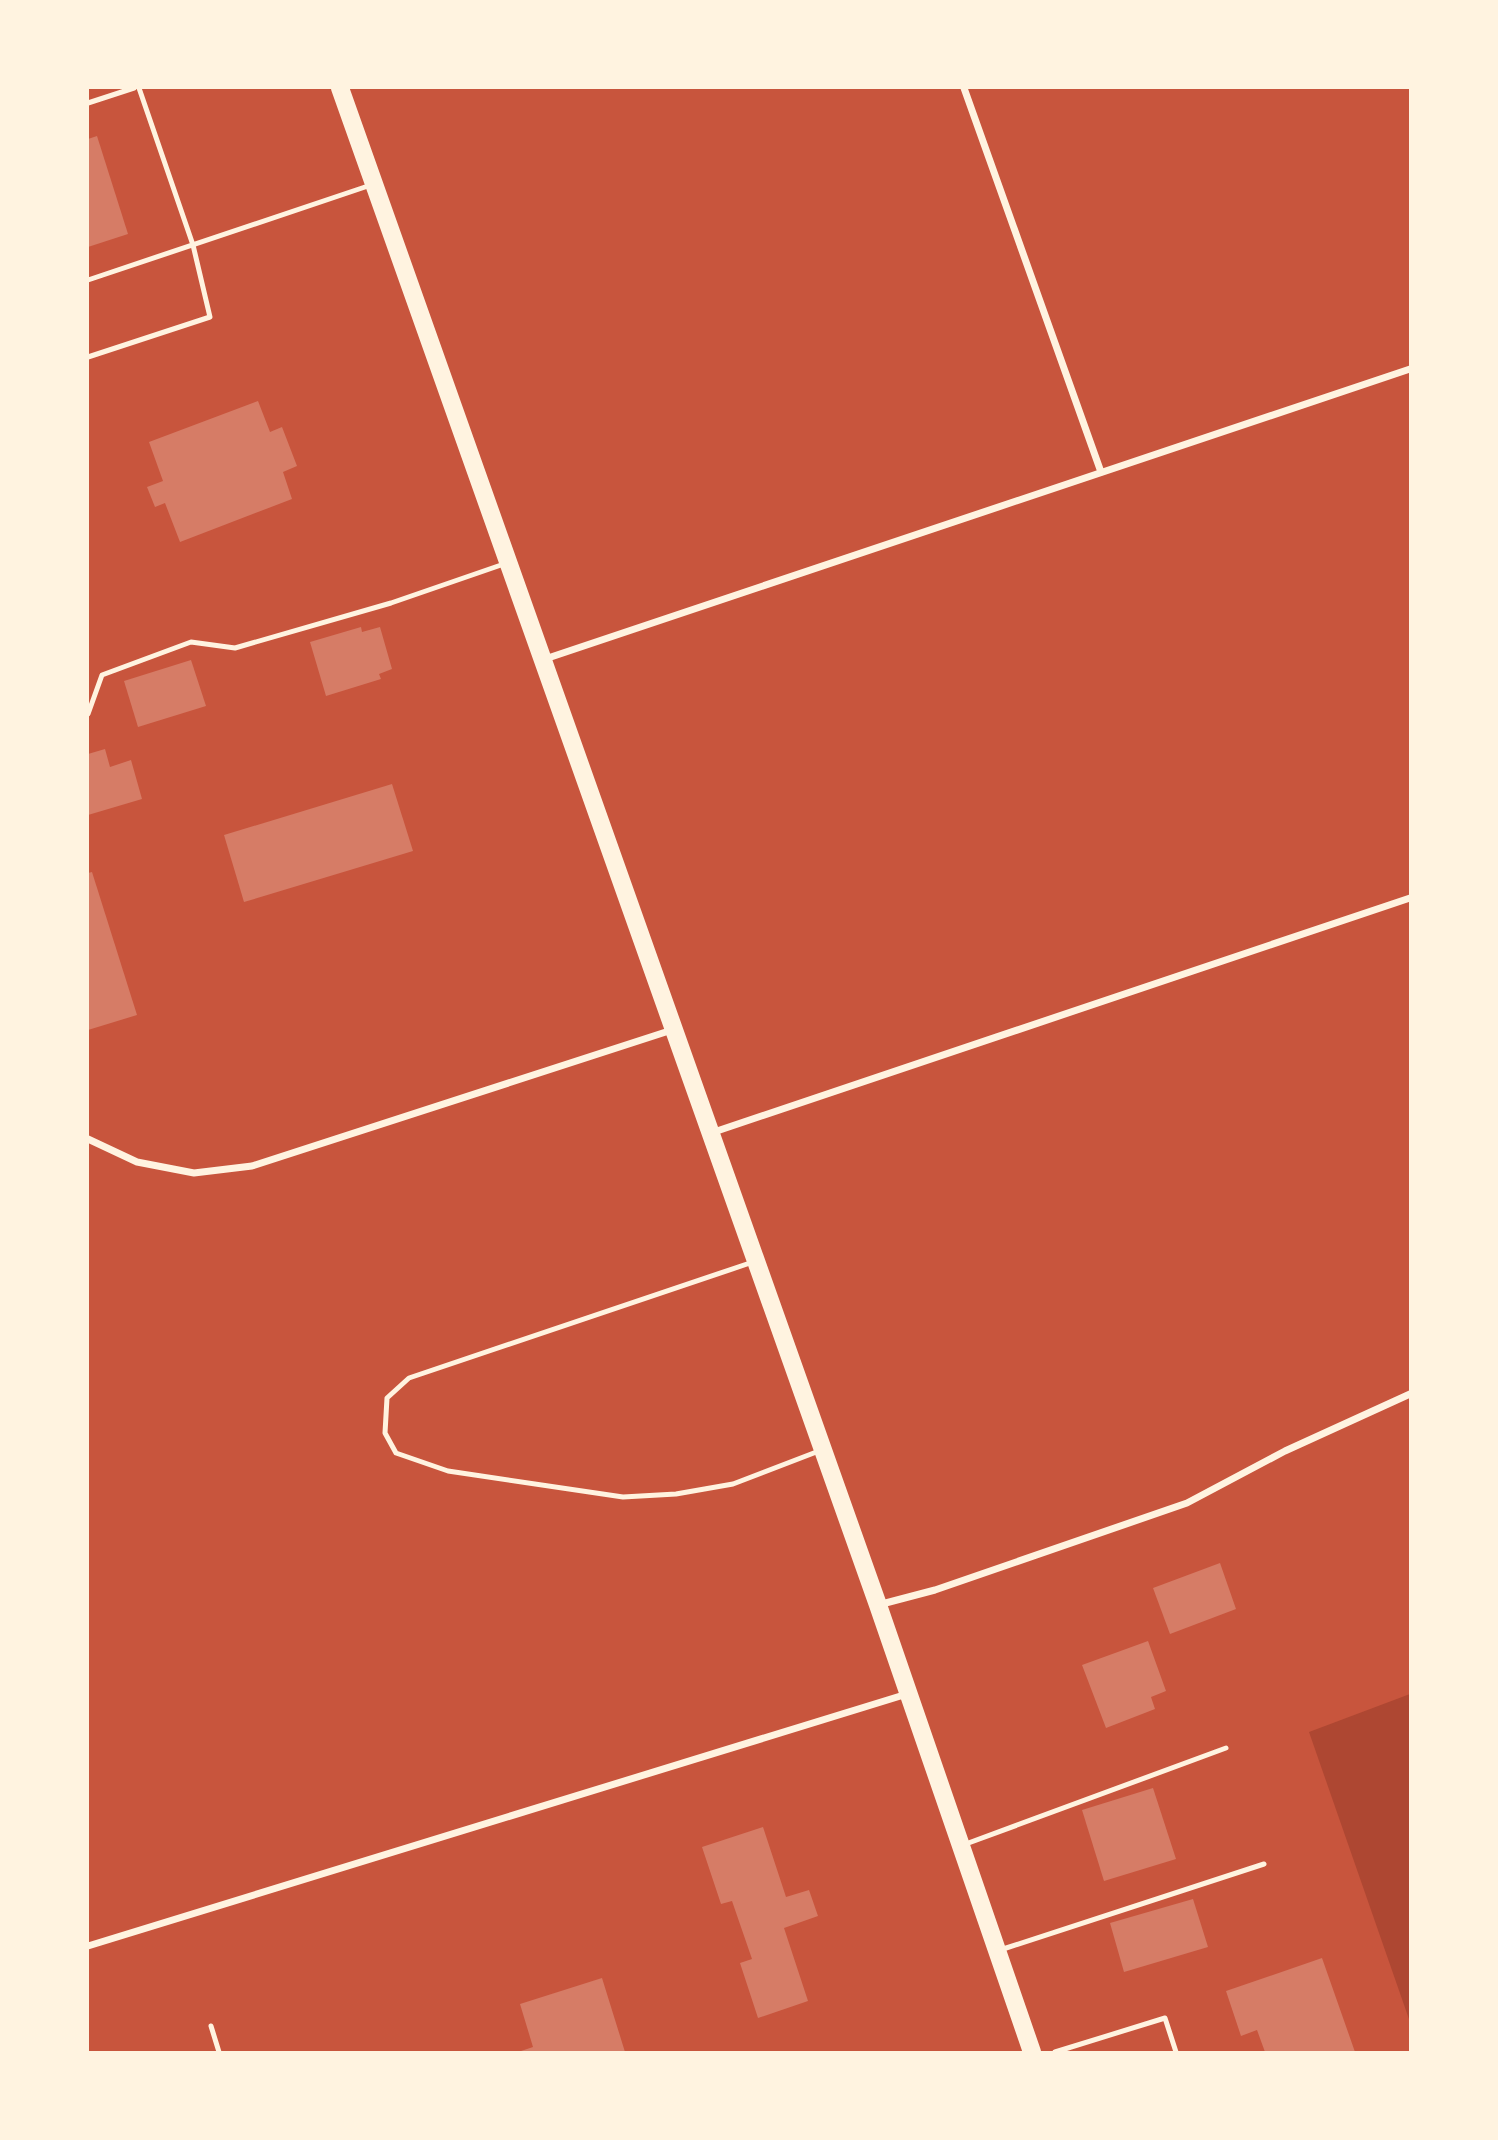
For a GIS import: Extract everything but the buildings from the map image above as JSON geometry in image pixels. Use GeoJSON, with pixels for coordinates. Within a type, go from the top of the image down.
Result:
{"type":"FeatureCollection","features":[{"type":"Feature","properties":{"kind":"main road"},"geometry":{"type":"LineString","coordinates":[[340,88],[878,1605],[1032,2053]]}},
{"type":"Feature","properties":{"kind":"street"},"geometry":{"type":"LineString","coordinates":[[964,88],[1101,472]]}},
{"type":"Feature","properties":{"kind":"street"},"geometry":{"type":"LineString","coordinates":[[543,660],[1410,369]]}},
{"type":"Feature","properties":{"kind":"street"},"geometry":{"type":"LineString","coordinates":[[710,1133],[1410,898]]}},
{"type":"Feature","properties":{"kind":"street"},"geometry":{"type":"LineString","coordinates":[[88,1139],[137,1162],[194,1173],[251,1166],[673,1030]]}},
{"type":"Feature","properties":{"kind":"street"},"geometry":{"type":"LineString","coordinates":[[878,1605],[935,1590],[1187,1503],[1285,1451],[1410,1394]]}},
{"type":"Feature","properties":{"kind":"street"},"geometry":{"type":"LineString","coordinates":[[88,1946],[907,1694]]}},
{"type":"Feature","properties":{"kind":"lane"},"geometry":{"type":"LineString","coordinates":[[88,103],[134,88]]}},
{"type":"Feature","properties":{"kind":"lane"},"geometry":{"type":"LineString","coordinates":[[88,357],[211,317],[193,246],[139,88]]}},
{"type":"Feature","properties":{"kind":"lane"},"geometry":{"type":"LineString","coordinates":[[88,280],[374,184]]}},
{"type":"Feature","properties":{"kind":"lane"},"geometry":{"type":"LineString","coordinates":[[88,715],[102,675],[191,642],[235,648],[391,603],[507,563]]}},
{"type":"Feature","properties":{"kind":"lane"},"geometry":{"type":"LineString","coordinates":[[755,1261],[409,1378],[387,1398],[385,1433],[396,1453],[448,1471],[623,1497],[676,1493],[733,1484],[822,1450]]}},
{"type":"Feature","properties":{"kind":"lane"},"geometry":{"type":"LineString","coordinates":[[960,1846],[1226,1748]]}},
{"type":"Feature","properties":{"kind":"lane"},"geometry":{"type":"LineString","coordinates":[[997,1951],[1264,1864]]}},
{"type":"Feature","properties":{"kind":"lane"},"geometry":{"type":"LineString","coordinates":[[1055,2053],[1164,2018],[1176,2053]]}},
{"type":"Feature","properties":{"kind":"lane"},"geometry":{"type":"LineString","coordinates":[[211,2026],[219,2053]]}},
{"type":"Feature","properties":{"kind":"shaded area"},"geometry":{"type":"Polygon","coordinates":[[[1410,1694],[1410,2022],[1309,1732],[1410,1694]]]}}]}
